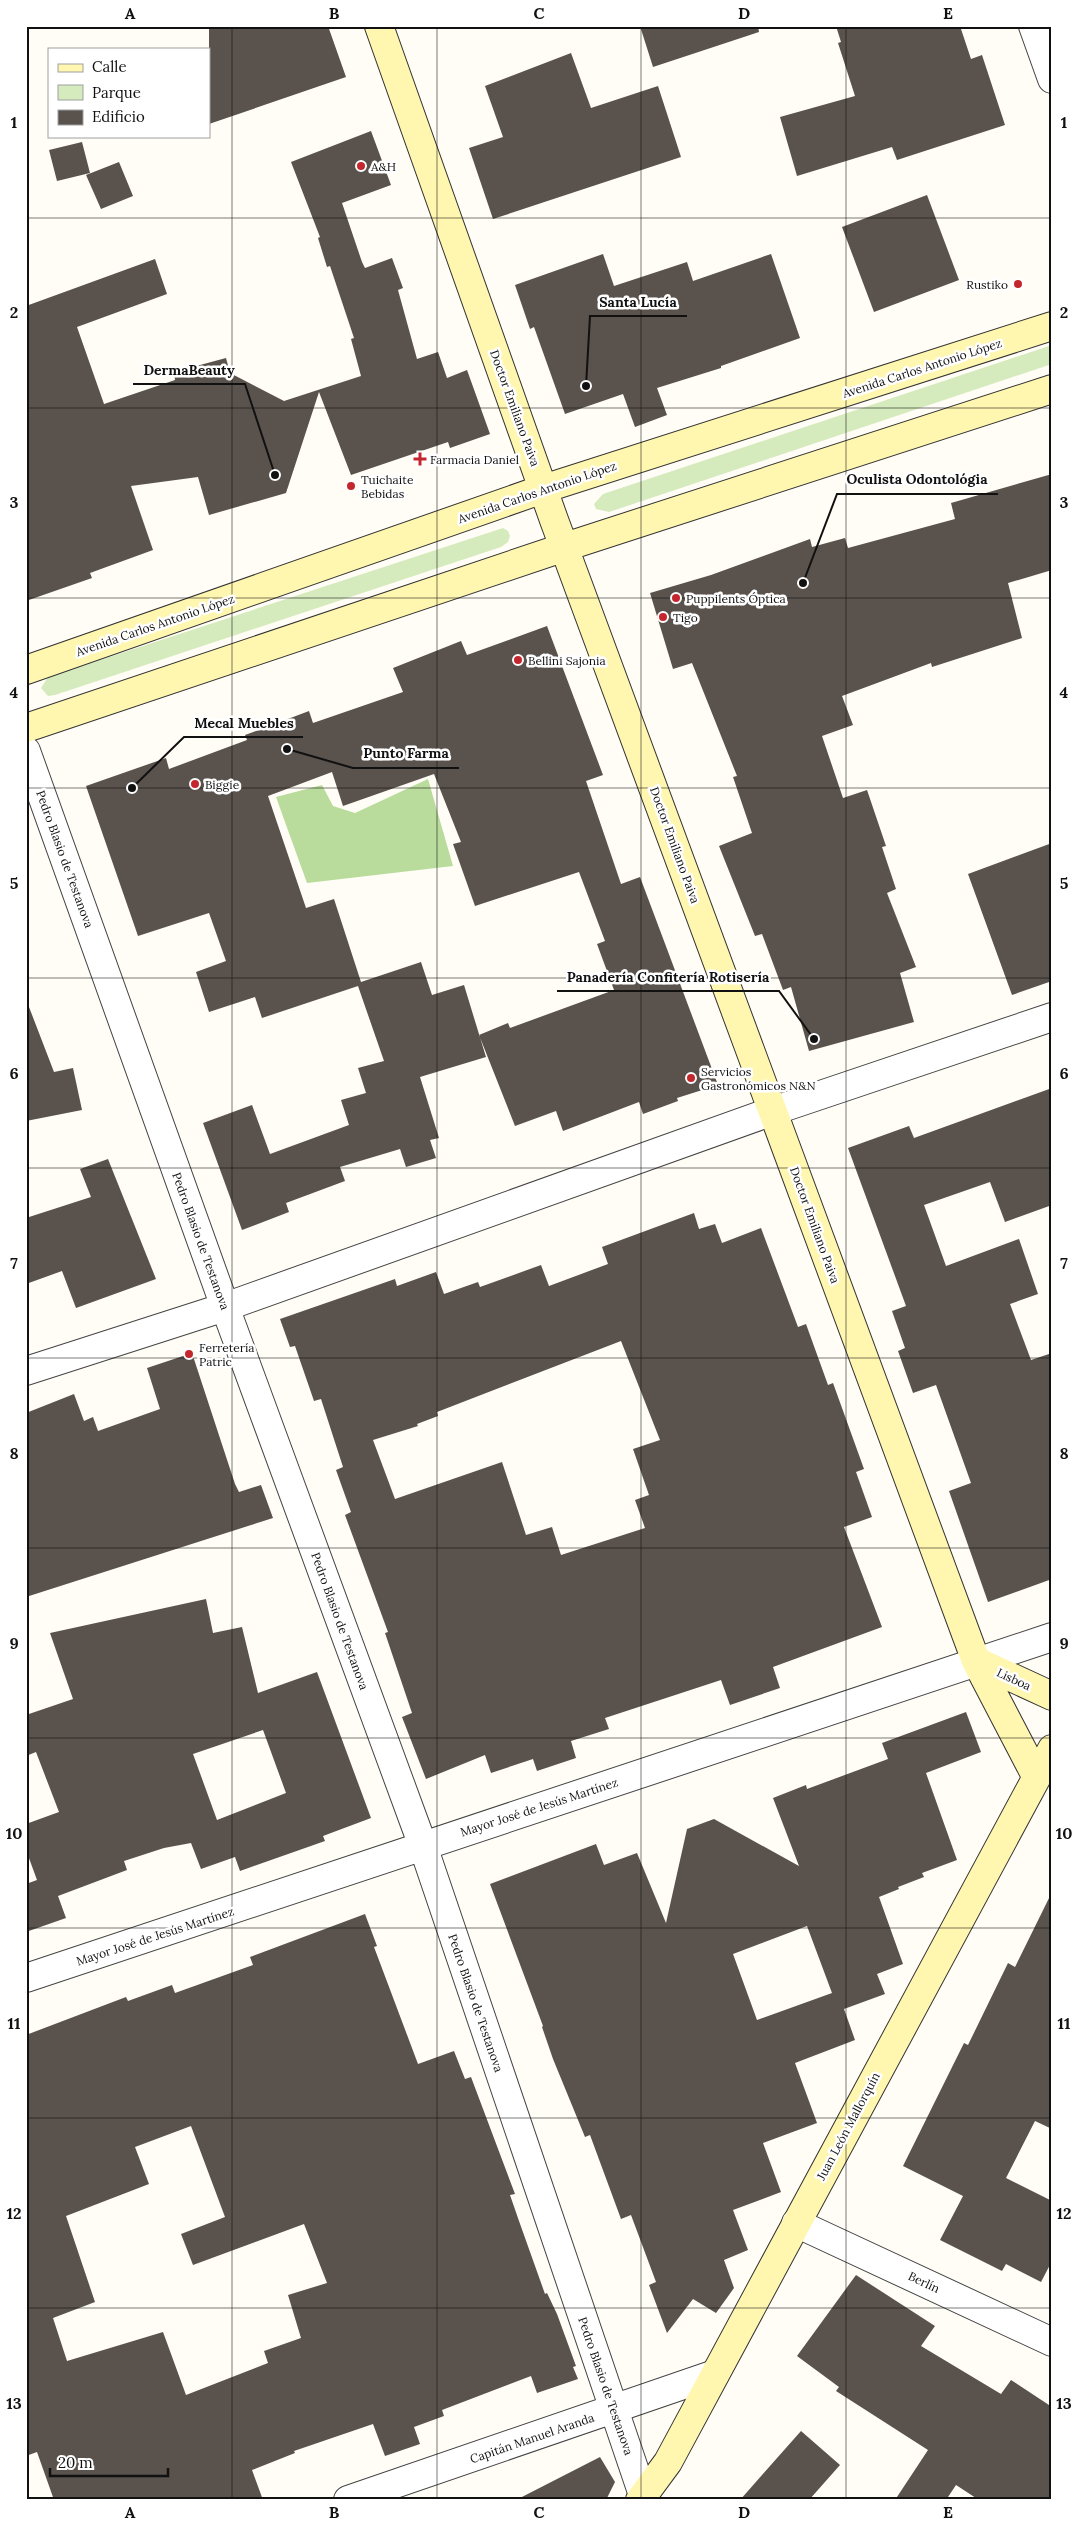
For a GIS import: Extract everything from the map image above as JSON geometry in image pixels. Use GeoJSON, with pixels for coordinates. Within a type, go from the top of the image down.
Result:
{"type":"FeatureCollection","features":[{"type":"Feature","properties":{"kind":"street","name":"Doctor Emiliano Paiva"},"geometry":{"type":"LineString","coordinates":[[379,26],[543,489],[976,1661],[1036,1776]]}},
{"type":"Feature","properties":{"kind":"street"},"geometry":{"type":"LineString","coordinates":[[1033,26],[1052,79]]}},
{"type":"Feature","properties":{"kind":"street","name":"Avenida Carlos Antonio López"},"geometry":{"type":"LineString","coordinates":[[26,670],[543,489],[1052,326]]}},
{"type":"Feature","properties":{"kind":"street"},"geometry":{"type":"LineString","coordinates":[[26,728],[565,548],[1052,389]]}},
{"type":"Feature","properties":{"kind":"street","name":"Pedro Blasio de Testanova"},"geometry":{"type":"LineString","coordinates":[[26,751],[225,1307],[423,1846],[615,2410],[642,2498]]}},
{"type":"Feature","properties":{"kind":"street"},"geometry":{"type":"LineString","coordinates":[[26,1371],[225,1307],[773,1111],[1052,1016]]}},
{"type":"Feature","properties":{"kind":"street","name":"Mayor José de Jesús Martínez"},"geometry":{"type":"LineString","coordinates":[[26,1978],[1052,1637]]}},
{"type":"Feature","properties":{"kind":"street","name":"Lisboa"},"geometry":{"type":"LineString","coordinates":[[976,1661],[1052,1696]]}},
{"type":"Feature","properties":{"kind":"street","name":"Juan León Mallorquín"},"geometry":{"type":"LineString","coordinates":[[642,2498],[668,2462],[1052,1749]]}},
{"type":"Feature","properties":{"kind":"street","name":"Berlín"},"geometry":{"type":"LineString","coordinates":[[796,2223],[1052,2342]]}},
{"type":"Feature","properties":{"kind":"street","name":"Capitán Manuel Aranda"},"geometry":{"type":"LineString","coordinates":[[348,2500],[615,2410],[715,2374]]}},
{"type":"Feature","properties":{"kind":"green space"},"geometry":{"type":"Polygon","coordinates":[[[1052,345],[1052,364],[609,512],[596,509],[594,504],[603,494],[1052,345]]]}},
{"type":"Feature","properties":{"kind":"green space"},"geometry":{"type":"Polygon","coordinates":[[[503,528],[508,531],[510,536],[508,542],[501,547],[55,695],[48,696],[41,688],[48,677],[503,528]]]}},
{"type":"Feature","properties":{"kind":"green space"},"geometry":{"type":"Polygon","coordinates":[[[428,779],[453,866],[307,883],[276,797],[322,785],[333,806],[355,813],[428,779]]]}},
{"type":"Feature","properties":{"kind":"building"},"geometry":{"type":"Polygon","coordinates":[[[209,26],[328,26],[346,77],[210,124],[209,26]]]}},
{"type":"Feature","properties":{"kind":"building"},"geometry":{"type":"Polygon","coordinates":[[[640,26],[758,26],[759,32],[653,67],[640,26]]]}},
{"type":"Feature","properties":{"kind":"building"},"geometry":{"type":"Polygon","coordinates":[[[836,26],[960,26],[971,59],[982,55],[1005,125],[897,160],[892,147],[797,176],[780,117],[855,96],[838,43],[841,42],[836,26]]]}},
{"type":"Feature","properties":{"kind":"building"},"geometry":{"type":"Polygon","coordinates":[[[571,53],[591,108],[658,86],[681,157],[493,219],[469,148],[503,137],[485,86],[571,53]]]}},
{"type":"Feature","properties":{"kind":"building"},"geometry":{"type":"Polygon","coordinates":[[[371,131],[391,185],[342,203],[362,262],[365,268],[392,258],[403,288],[398,290],[417,359],[438,352],[447,378],[467,370],[490,434],[450,448],[448,442],[351,475],[319,392],[286,493],[209,515],[198,477],[131,486],[153,550],[90,573],[92,578],[26,601],[26,306],[155,259],[167,294],[77,327],[104,404],[175,380],[174,372],[226,358],[230,373],[284,401],[361,376],[351,339],[354,338],[330,266],[327,267],[318,238],[320,237],[291,162],[371,131]]]}},
{"type":"Feature","properties":{"kind":"building"},"geometry":{"type":"Polygon","coordinates":[[[82,142],[90,173],[57,181],[49,150],[82,142]]]}},
{"type":"Feature","properties":{"kind":"building"},"geometry":{"type":"Polygon","coordinates":[[[119,162],[133,196],[101,209],[86,175],[119,162]]]}},
{"type":"Feature","properties":{"kind":"building"},"geometry":{"type":"Polygon","coordinates":[[[927,195],[959,280],[874,312],[842,227],[927,195]]]}},
{"type":"Feature","properties":{"kind":"building"},"geometry":{"type":"Polygon","coordinates":[[[603,254],[614,286],[687,262],[693,281],[771,254],[800,338],[721,366],[721,368],[657,388],[667,415],[635,427],[623,394],[565,414],[534,327],[530,329],[515,285],[603,254]]]}},
{"type":"Feature","properties":{"kind":"building"},"geometry":{"type":"Polygon","coordinates":[[[1052,474],[1052,570],[1008,583],[1022,638],[932,667],[931,663],[842,696],[853,725],[822,736],[843,798],[867,790],[886,846],[882,847],[896,889],[887,893],[916,967],[900,973],[914,1022],[809,1051],[791,987],[783,990],[762,934],[755,936],[719,846],[752,833],[733,777],[737,776],[692,663],[673,669],[650,593],[711,575],[810,539],[812,547],[845,538],[848,548],[955,519],[951,503],[1052,474]]]}},
{"type":"Feature","properties":{"kind":"building"},"geometry":{"type":"Polygon","coordinates":[[[547,626],[603,775],[586,781],[621,884],[640,877],[718,1085],[677,1098],[678,1101],[643,1114],[639,1102],[563,1131],[556,1111],[515,1126],[480,1038],[486,1057],[420,1077],[439,1138],[430,1140],[436,1158],[406,1167],[400,1149],[340,1167],[345,1181],[286,1203],[289,1212],[242,1230],[203,1123],[252,1105],[270,1154],[349,1125],[341,1100],[366,1093],[358,1068],[384,1061],[358,986],[262,1018],[255,997],[209,1012],[196,972],[226,961],[209,913],[138,936],[86,786],[166,758],[169,769],[247,740],[245,735],[309,711],[313,723],[403,692],[393,668],[461,641],[467,655],[547,626]],[[332,772],[268,796],[306,908],[334,899],[361,982],[421,962],[432,995],[464,985],[479,1035],[508,1023],[510,1028],[614,990],[597,944],[605,941],[579,872],[475,906],[453,844],[461,842],[434,774],[343,806],[332,772]]]}},
{"type":"Feature","properties":{"kind":"building"},"geometry":{"type":"Polygon","coordinates":[[[1052,843],[1052,981],[1012,995],[968,874],[1052,843]]]}},
{"type":"Feature","properties":{"kind":"building"},"geometry":{"type":"Polygon","coordinates":[[[26,1007],[29,1007],[54,1072],[73,1068],[82,1110],[26,1121],[26,1007]]]}},
{"type":"Feature","properties":{"kind":"building"},"geometry":{"type":"Polygon","coordinates":[[[1052,1088],[1052,1205],[1005,1222],[990,1182],[924,1205],[946,1266],[1019,1239],[1038,1294],[1010,1304],[1031,1360],[1052,1353],[1052,1579],[988,1602],[949,1491],[971,1483],[936,1385],[913,1393],[898,1351],[905,1348],[892,1311],[906,1306],[848,1148],[909,1126],[914,1138],[1052,1088]]]}},
{"type":"Feature","properties":{"kind":"building"},"geometry":{"type":"Polygon","coordinates":[[[108,1159],[156,1279],[76,1308],[62,1271],[26,1284],[26,1218],[91,1197],[80,1169],[108,1159]]]}},
{"type":"Feature","properties":{"kind":"building"},"geometry":{"type":"Polygon","coordinates":[[[694,1213],[699,1229],[715,1224],[722,1243],[761,1228],[798,1327],[806,1324],[828,1385],[833,1383],[864,1469],[856,1472],[872,1517],[844,1527],[882,1627],[773,1667],[780,1688],[730,1705],[721,1680],[605,1718],[609,1729],[571,1741],[576,1758],[537,1771],[533,1759],[491,1773],[485,1755],[426,1779],[402,1717],[412,1713],[385,1633],[388,1632],[345,1515],[351,1512],[336,1470],[343,1467],[321,1399],[314,1401],[295,1346],[290,1347],[280,1319],[395,1279],[397,1286],[436,1272],[444,1294],[478,1282],[480,1287],[541,1265],[549,1286],[608,1264],[602,1247],[694,1213]],[[621,1341],[437,1412],[438,1416],[417,1424],[418,1426],[373,1440],[395,1499],[502,1462],[526,1535],[552,1527],[561,1555],[645,1528],[635,1500],[649,1495],[633,1449],[660,1440],[621,1341]]]}},
{"type":"Feature","properties":{"kind":"building"},"geometry":{"type":"Polygon","coordinates":[[[192,1353],[235,1484],[239,1492],[261,1485],[273,1518],[26,1597],[26,1413],[74,1394],[84,1421],[93,1417],[98,1431],[160,1409],[147,1368],[192,1353]]]}},
{"type":"Feature","properties":{"kind":"building"},"geometry":{"type":"Polygon","coordinates":[[[206,1599],[213,1633],[242,1627],[258,1693],[317,1672],[371,1818],[323,1836],[325,1841],[240,1871],[235,1857],[201,1869],[191,1843],[164,1848],[124,1861],[127,1870],[58,1896],[66,1918],[26,1932],[26,1884],[37,1880],[26,1850],[26,1824],[59,1812],[36,1752],[26,1756],[26,1715],[73,1699],[50,1633],[206,1599]],[[263,1730],[193,1754],[217,1820],[286,1793],[263,1730]]]}},
{"type":"Feature","properties":{"kind":"building"},"geometry":{"type":"Polygon","coordinates":[[[966,1712],[981,1752],[926,1773],[957,1860],[922,1873],[924,1877],[879,1897],[903,1964],[877,1974],[885,1994],[844,2009],[855,2040],[795,2063],[817,2123],[763,2143],[781,2192],[733,2210],[748,2250],[724,2260],[734,2288],[716,2313],[693,2299],[667,2333],[649,2285],[656,2282],[631,2215],[621,2219],[590,2135],[585,2137],[553,2059],[543,2026],[490,1884],[596,1844],[604,1865],[637,1853],[666,1923],[687,1829],[714,1819],[799,1866],[773,1798],[806,1785],[807,1789],[888,1759],[882,1743],[966,1712]],[[807,1926],[733,1954],[757,2020],[832,1993],[807,1926]]]}},
{"type":"Feature","properties":{"kind":"building"},"geometry":{"type":"Polygon","coordinates":[[[1052,1892],[1052,2129],[1035,2121],[1006,2178],[1052,2201],[1052,2261],[1041,2282],[1006,2264],[1002,2271],[940,2240],[963,2196],[903,2166],[964,2043],[968,2045],[1008,1963],[1015,1967],[1052,1892]]]}},
{"type":"Feature","properties":{"kind":"building"},"geometry":{"type":"Polygon","coordinates":[[[365,1914],[377,1946],[374,1947],[418,2064],[454,2051],[465,2079],[471,2077],[515,2194],[510,2195],[519,2221],[545,2294],[547,2293],[557,2314],[576,2366],[573,2367],[578,2379],[537,2393],[531,2376],[442,2410],[444,2416],[414,2427],[420,2444],[385,2456],[373,2424],[294,2451],[295,2453],[252,2470],[263,2500],[54,2500],[37,2452],[26,2456],[26,2035],[126,1997],[128,2001],[172,1985],[175,1993],[253,1965],[250,1957],[365,1914]],[[191,2126],[135,2147],[149,2184],[66,2216],[95,2302],[53,2318],[67,2361],[163,2332],[186,2395],[268,2363],[264,2351],[301,2338],[288,2295],[327,2283],[304,2224],[193,2265],[181,2234],[225,2217],[191,2126]]]}},
{"type":"Feature","properties":{"kind":"building"},"geometry":{"type":"Polygon","coordinates":[[[856,2275],[935,2326],[921,2346],[1001,2394],[1011,2380],[1052,2407],[1052,2500],[979,2500],[956,2485],[946,2500],[895,2500],[928,2450],[836,2391],[839,2387],[797,2356],[856,2275]]]}},
{"type":"Feature","properties":{"kind":"building"},"geometry":{"type":"Polygon","coordinates":[[[801,2431],[840,2465],[809,2500],[740,2500],[801,2431]]]}},
{"type":"Feature","properties":{"kind":"building"},"geometry":{"type":"Polygon","coordinates":[[[600,2457],[615,2482],[606,2500],[516,2500],[600,2457]]]}},
{"type":"Feature","properties":{"kind":"place","name":"A&H"},"geometry":{"type":"Point","coordinates":[361,166]}},
{"type":"Feature","properties":{"kind":"place","name":"Rustiko"},"geometry":{"type":"Point","coordinates":[1018,284]}},
{"type":"Feature","properties":{"kind":"place","name":"Santa Lucía"},"geometry":{"type":"Point","coordinates":[586,386]}},
{"type":"Feature","properties":{"kind":"place","name":"Farmacia Daniel"},"geometry":{"type":"Point","coordinates":[420,459]}},
{"type":"Feature","properties":{"kind":"place","name":"DermaBeauty"},"geometry":{"type":"Point","coordinates":[275,475]}},
{"type":"Feature","properties":{"kind":"place","name":"Tuichaite Bebidas"},"geometry":{"type":"Point","coordinates":[351,486]}},
{"type":"Feature","properties":{"kind":"place","name":"Oculista Odontológia"},"geometry":{"type":"Point","coordinates":[803,583]}},
{"type":"Feature","properties":{"kind":"place","name":"Puppilents Óptica"},"geometry":{"type":"Point","coordinates":[676,598]}},
{"type":"Feature","properties":{"kind":"place","name":"Tigo"},"geometry":{"type":"Point","coordinates":[663,617]}},
{"type":"Feature","properties":{"kind":"place","name":"Bellini Sajonia"},"geometry":{"type":"Point","coordinates":[518,660]}},
{"type":"Feature","properties":{"kind":"place","name":"Punto Farma"},"geometry":{"type":"Point","coordinates":[287,749]}},
{"type":"Feature","properties":{"kind":"place","name":"Biggie"},"geometry":{"type":"Point","coordinates":[195,784]}},
{"type":"Feature","properties":{"kind":"place","name":"Mecal Muebles"},"geometry":{"type":"Point","coordinates":[132,788]}},
{"type":"Feature","properties":{"kind":"place","name":"Panadería Confitería Rotisería"},"geometry":{"type":"Point","coordinates":[814,1039]}},
{"type":"Feature","properties":{"kind":"place","name":"Servicios Gastronómicos N&N"},"geometry":{"type":"Point","coordinates":[691,1078]}},
{"type":"Feature","properties":{"kind":"place","name":"Ferretería Patric"},"geometry":{"type":"Point","coordinates":[189,1354]}}]}
